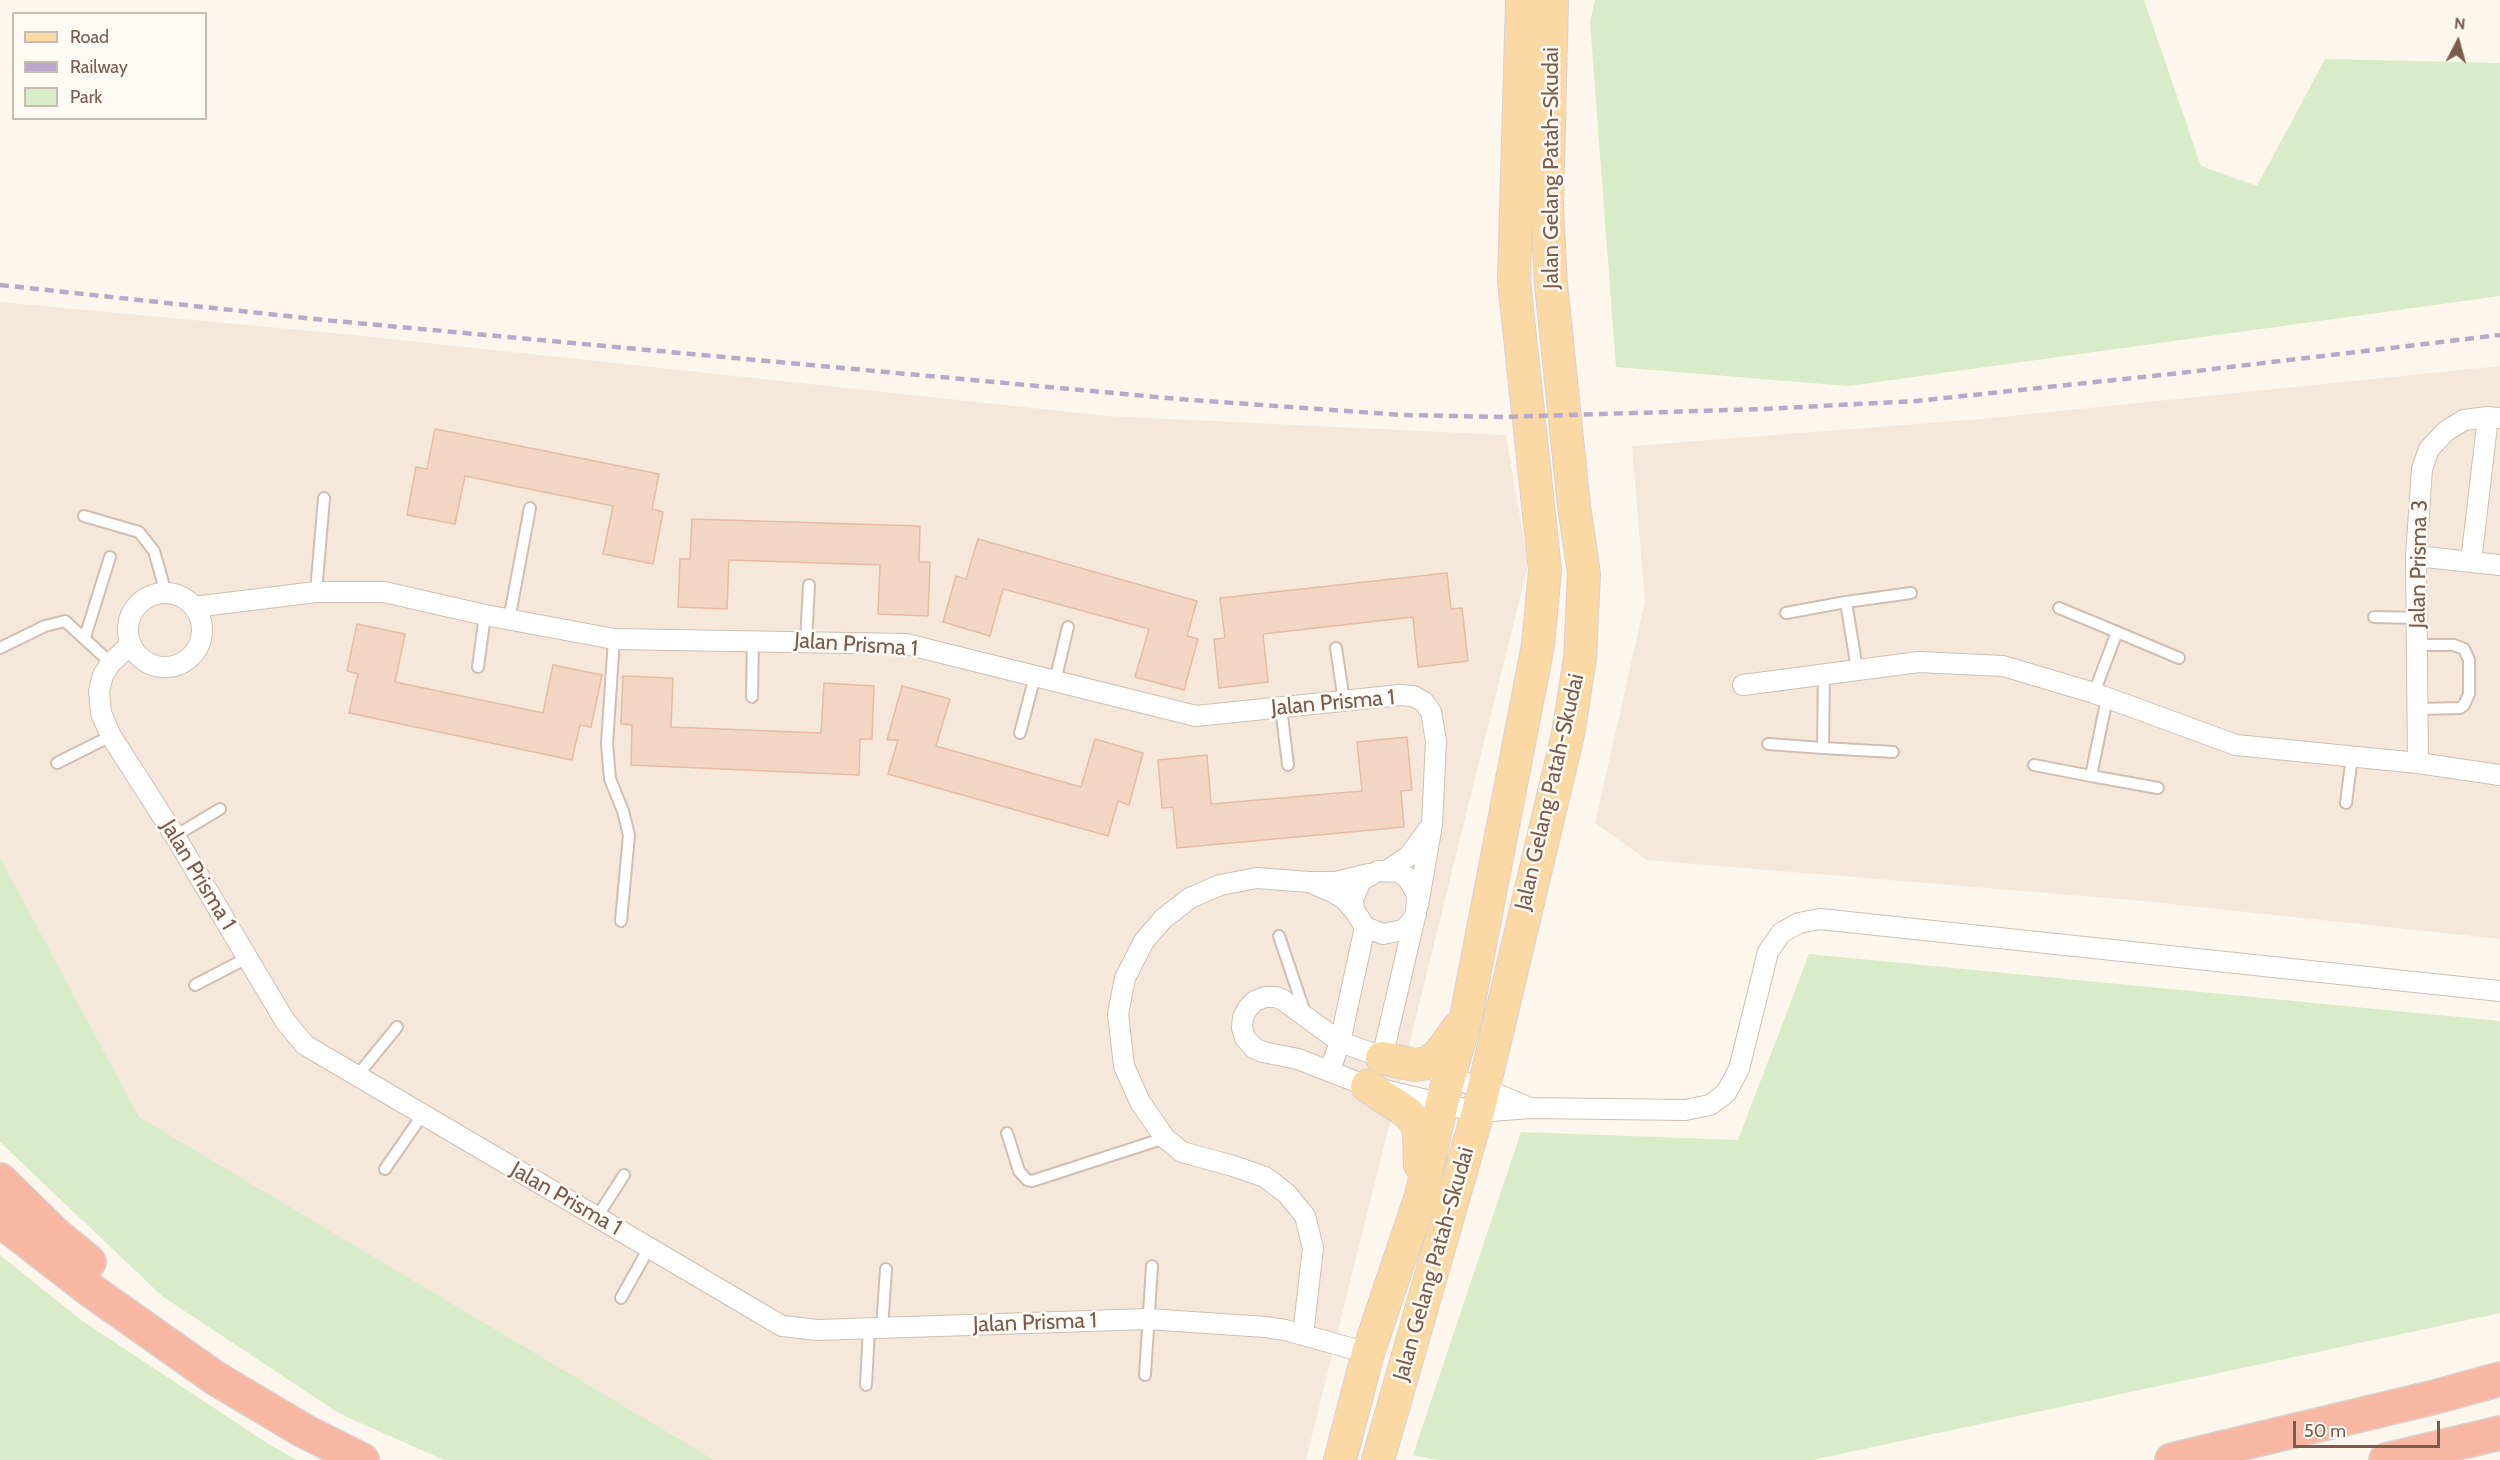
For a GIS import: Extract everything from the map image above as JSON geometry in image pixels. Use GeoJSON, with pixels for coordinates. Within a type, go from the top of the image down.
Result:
{"type":"FeatureCollection","features":[{"type":"Feature","properties":{"kind":"highway"},"geometry":{"type":"LineString","coordinates":[[0,1180],[55,1234],[114,1282],[199,1345],[215,1378]]}},
{"type":"Feature","properties":{"kind":"highway"},"geometry":{"type":"LineString","coordinates":[[0,1220],[89,1289],[215,1378],[304,1431],[362,1460]]}},
{"type":"Feature","properties":{"kind":"highway"},"geometry":{"type":"LineString","coordinates":[[2172,1460],[2435,1397],[2500,1379]]}},
{"type":"Feature","properties":{"kind":"highway"},"geometry":{"type":"LineString","coordinates":[[2385,1460],[2500,1433]]}},
{"type":"Feature","properties":{"kind":"main road","name":"Jalan Gelang Patah-Skudai"},"geometry":{"type":"LineString","coordinates":[[1340,1460],[1368,1353],[1421,1196],[1466,1017],[1538,645],[1545,570],[1514,281],[1522,0]]}},
{"type":"Feature","properties":{"kind":"main road","name":"Jalan Gelang Patah-Skudai"},"geometry":{"type":"LineString","coordinates":[[1378,1460],[1480,1100],[1568,734],[1580,659],[1584,574],[1574,506],[1551,284],[1548,219],[1552,0]]}},
{"type":"Feature","properties":{"kind":"main road"},"geometry":{"type":"LineString","coordinates":[[1382,1058],[1415,1065],[1428,1063],[1440,1053],[1466,1017]]}},
{"type":"Feature","properties":{"kind":"main road"},"geometry":{"type":"LineString","coordinates":[[1367,1086],[1408,1113],[1415,1121],[1420,1143],[1421,1196]]}},
{"type":"Feature","properties":{"kind":"street"},"geometry":{"type":"LineString","coordinates":[[2471,562],[2494,417]]}},
{"type":"Feature","properties":{"kind":"street","name":"Jalan Prisma 3"},"geometry":{"type":"LineString","coordinates":[[2418,763],[2416,556],[2421,469],[2428,449],[2446,431],[2464,420],[2494,417]]}},
{"type":"Feature","properties":{"kind":"street"},"geometry":{"type":"LineString","coordinates":[[2416,556],[2500,565]]}},
{"type":"Feature","properties":{"kind":"street","name":"Jalan Prisma 1"},"geometry":{"type":"LineString","coordinates":[[194,607],[316,592],[384,592],[509,620],[614,639],[906,644],[1196,716],[1413,696],[1424,702],[1431,712],[1436,741],[1432,825],[1417,910],[1382,1058]]}},
{"type":"Feature","properties":{"kind":"street"},"geometry":{"type":"LineString","coordinates":[[166,593],[186,600],[194,607],[202,626],[201,636],[192,655],[184,661],[164,666],[153,665],[144,660],[131,644],[129,623],[138,605],[146,598],[166,593]]}},
{"type":"Feature","properties":{"kind":"street","name":"Jalan Prisma 1"},"geometry":{"type":"LineString","coordinates":[[131,644],[111,663],[103,675],[99,692],[101,713],[111,736],[175,836],[285,1021],[305,1046],[782,1326],[818,1330],[1148,1319],[1265,1327],[1368,1353]]}},
{"type":"Feature","properties":{"kind":"street"},"geometry":{"type":"LineString","coordinates":[[1743,684],[1919,662],[2003,666],[2101,696],[2236,745],[2418,763],[2500,775]]}},
{"type":"Feature","properties":{"kind":"street"},"geometry":{"type":"LineString","coordinates":[[1304,1335],[1313,1248],[1305,1216],[1287,1194],[1265,1177],[1182,1152],[1165,1138],[1140,1102],[1124,1066],[1118,1014],[1125,978],[1144,942],[1163,919],[1190,898],[1220,885],[1257,878],[1336,882],[1388,870],[1409,856],[1432,825]]}},
{"type":"Feature","properties":{"kind":"street"},"geometry":{"type":"LineString","coordinates":[[1309,882],[1334,892],[1354,910],[1365,927],[1373,932],[1393,934],[1403,930],[1417,910],[1413,885],[1407,878],[1388,870]]}},
{"type":"Feature","properties":{"kind":"street"},"geometry":{"type":"LineString","coordinates":[[1354,910],[1356,890],[1369,874]]}},
{"type":"Feature","properties":{"kind":"street"},"geometry":{"type":"LineString","coordinates":[[1480,1100],[1446,1090],[1367,1086],[1298,1059],[1263,1052],[1254,1048],[1245,1038],[1242,1028],[1243,1017],[1255,1001],[1265,997],[1283,1000],[1340,1042],[1382,1058],[1446,1090],[1480,1100],[1530,1108],[1685,1110],[1710,1105],[1726,1093],[1739,1069],[1768,952],[1781,933],[1799,923],[1820,919],[2500,991]]}},
{"type":"Feature","properties":{"kind":"street"},"geometry":{"type":"LineString","coordinates":[[1330,1070],[1340,1042],[1365,927]]}},
{"type":"Feature","properties":{"kind":"lane"},"geometry":{"type":"LineString","coordinates":[[316,592],[324,498]]}},
{"type":"Feature","properties":{"kind":"lane"},"geometry":{"type":"LineString","coordinates":[[509,620],[530,508]]}},
{"type":"Feature","properties":{"kind":"lane"},"geometry":{"type":"LineString","coordinates":[[84,516],[139,532],[154,551],[166,593]]}},
{"type":"Feature","properties":{"kind":"lane"},"geometry":{"type":"LineString","coordinates":[[85,637],[110,556]]}},
{"type":"Feature","properties":{"kind":"lane"},"geometry":{"type":"LineString","coordinates":[[806,641],[809,585]]}},
{"type":"Feature","properties":{"kind":"lane"},"geometry":{"type":"LineString","coordinates":[[1786,613],[1911,593]]}},
{"type":"Feature","properties":{"kind":"lane"},"geometry":{"type":"LineString","coordinates":[[1846,602],[1857,669]]}},
{"type":"Feature","properties":{"kind":"lane"},"geometry":{"type":"LineString","coordinates":[[2060,608],[2179,658]]}},
{"type":"Feature","properties":{"kind":"lane"},"geometry":{"type":"LineString","coordinates":[[478,667],[485,615]]}},
{"type":"Feature","properties":{"kind":"lane"},"geometry":{"type":"LineString","coordinates":[[2374,617],[2418,618]]}},
{"type":"Feature","properties":{"kind":"lane"},"geometry":{"type":"LineString","coordinates":[[0,648],[45,626],[65,621],[111,663]]}},
{"type":"Feature","properties":{"kind":"lane"},"geometry":{"type":"LineString","coordinates":[[1055,681],[1068,627]]}},
{"type":"Feature","properties":{"kind":"lane"},"geometry":{"type":"LineString","coordinates":[[2091,776],[2101,696],[2117,632]]}},
{"type":"Feature","properties":{"kind":"lane"},"geometry":{"type":"LineString","coordinates":[[614,639],[607,744],[610,779],[623,810],[629,835],[621,921]]}},
{"type":"Feature","properties":{"kind":"lane"},"geometry":{"type":"LineString","coordinates":[[752,697],[753,640]]}},
{"type":"Feature","properties":{"kind":"lane"},"geometry":{"type":"LineString","coordinates":[[2418,645],[2454,645],[2464,649],[2469,660],[2468,700],[2460,708],[2418,709]]}},
{"type":"Feature","properties":{"kind":"lane"},"geometry":{"type":"LineString","coordinates":[[1336,648],[1344,701]]}},
{"type":"Feature","properties":{"kind":"lane"},"geometry":{"type":"LineString","coordinates":[[1823,747],[1824,674]]}},
{"type":"Feature","properties":{"kind":"lane"},"geometry":{"type":"LineString","coordinates":[[1020,733],[1035,676]]}},
{"type":"Feature","properties":{"kind":"lane"},"geometry":{"type":"LineString","coordinates":[[1281,708],[1288,765]]}},
{"type":"Feature","properties":{"kind":"lane"},"geometry":{"type":"LineString","coordinates":[[57,763],[111,736]]}},
{"type":"Feature","properties":{"kind":"lane"},"geometry":{"type":"LineString","coordinates":[[1768,744],[1893,752]]}},
{"type":"Feature","properties":{"kind":"lane"},"geometry":{"type":"LineString","coordinates":[[2346,803],[2352,756]]}},
{"type":"Feature","properties":{"kind":"lane"},"geometry":{"type":"LineString","coordinates":[[2034,765],[2158,788]]}},
{"type":"Feature","properties":{"kind":"lane"},"geometry":{"type":"LineString","coordinates":[[175,836],[220,809]]}},
{"type":"Feature","properties":{"kind":"lane"},"geometry":{"type":"LineString","coordinates":[[1279,936],[1306,1016]]}},
{"type":"Feature","properties":{"kind":"lane"},"geometry":{"type":"LineString","coordinates":[[195,985],[247,958]]}},
{"type":"Feature","properties":{"kind":"lane"},"geometry":{"type":"LineString","coordinates":[[357,1076],[397,1027]]}},
{"type":"Feature","properties":{"kind":"lane"},"geometry":{"type":"LineString","coordinates":[[386,1168],[423,1114]]}},
{"type":"Feature","properties":{"kind":"lane"},"geometry":{"type":"LineString","coordinates":[[1007,1133],[1019,1171],[1027,1180],[1032,1181],[1165,1138]]}},
{"type":"Feature","properties":{"kind":"lane"},"geometry":{"type":"LineString","coordinates":[[597,1217],[624,1175]]}},
{"type":"Feature","properties":{"kind":"lane"},"geometry":{"type":"LineString","coordinates":[[621,1298],[650,1248]]}},
{"type":"Feature","properties":{"kind":"lane"},"geometry":{"type":"LineString","coordinates":[[1145,1375],[1152,1266]]}},
{"type":"Feature","properties":{"kind":"lane"},"geometry":{"type":"LineString","coordinates":[[866,1385],[886,1269]]}},
{"type":"Feature","properties":{"kind":"shaded area"},"geometry":{"type":"Polygon","coordinates":[[[0,302],[354,335],[1107,416],[1506,435],[1528,565],[1306,1460],[713,1460],[143,1125],[0,857],[0,302]]]}},
{"type":"Feature","properties":{"kind":"shaded area"},"geometry":{"type":"Polygon","coordinates":[[[2500,366],[2500,939],[2143,901],[1647,860],[1595,823],[1645,601],[1632,446],[1981,419],[2500,366]]]}},
{"type":"Feature","properties":{"kind":"green space"},"geometry":{"type":"Polygon","coordinates":[[[1595,0],[2144,0],[2201,166],[2257,186],[2325,59],[2500,63],[2500,296],[1848,386],[1616,367],[1590,22],[1595,0]]]}},
{"type":"Feature","properties":{"kind":"green space"},"geometry":{"type":"Polygon","coordinates":[[[0,857],[139,1117],[714,1460],[444,1460],[340,1414],[162,1296],[0,1142],[0,857]]]}},
{"type":"Feature","properties":{"kind":"green space"},"geometry":{"type":"Polygon","coordinates":[[[1809,954],[2500,1021],[2500,1313],[1812,1460],[1438,1460],[1413,1455],[1521,1132],[1738,1140],[1809,954]]]}},
{"type":"Feature","properties":{"kind":"green space"},"geometry":{"type":"Polygon","coordinates":[[[0,1255],[81,1320],[270,1445],[297,1460],[0,1460],[0,1255]]]}},
{"type":"Feature","properties":{"kind":"building"},"geometry":{"type":"Polygon","coordinates":[[[435,429],[659,474],[652,509],[663,512],[653,564],[603,554],[613,506],[465,476],[455,524],[407,515],[416,467],[427,469],[435,429]]]}},
{"type":"Feature","properties":{"kind":"building"},"geometry":{"type":"Polygon","coordinates":[[[692,519],[920,526],[919,562],[930,562],[928,616],[878,614],[880,565],[729,560],[727,609],[678,607],[680,559],[690,559],[692,519]]]}},
{"type":"Feature","properties":{"kind":"building"},"geometry":{"type":"Polygon","coordinates":[[[978,539],[1197,601],[1187,636],[1198,639],[1184,690],[1135,677],[1149,629],[1003,589],[990,636],[943,622],[956,576],[966,579],[978,539]]]}},
{"type":"Feature","properties":{"kind":"building"},"geometry":{"type":"Polygon","coordinates":[[[1447,573],[1451,609],[1462,608],[1468,661],[1418,667],[1413,617],[1263,634],[1268,682],[1219,688],[1214,639],[1225,638],[1220,598],[1447,573]]]}},
{"type":"Feature","properties":{"kind":"building"},"geometry":{"type":"Polygon","coordinates":[[[357,624],[405,634],[395,682],[543,713],[553,665],[602,675],[591,727],[580,725],[572,760],[349,713],[358,674],[347,671],[357,624]]]}},
{"type":"Feature","properties":{"kind":"building"},"geometry":{"type":"Polygon","coordinates":[[[623,676],[673,678],[671,727],[821,733],[824,683],[874,686],[872,739],[860,739],[859,775],[631,765],[632,725],[621,724],[623,676]]]}},
{"type":"Feature","properties":{"kind":"building"},"geometry":{"type":"Polygon","coordinates":[[[902,686],[950,699],[936,746],[1081,787],[1095,739],[1143,753],[1129,805],[1118,801],[1108,836],[888,774],[898,740],[887,740],[902,686]]]}},
{"type":"Feature","properties":{"kind":"building"},"geometry":{"type":"Polygon","coordinates":[[[1407,737],[1412,790],[1401,791],[1404,827],[1177,848],[1173,807],[1162,808],[1158,760],[1207,755],[1211,804],[1362,791],[1357,742],[1407,737]]]}},
{"type":"Feature","properties":{"kind":"railway"},"geometry":{"type":"LineString","coordinates":[[0,285],[324,320],[1178,399],[1403,415],[1503,417],[1763,409],[1916,401],[2171,374],[2500,335]]}}]}
